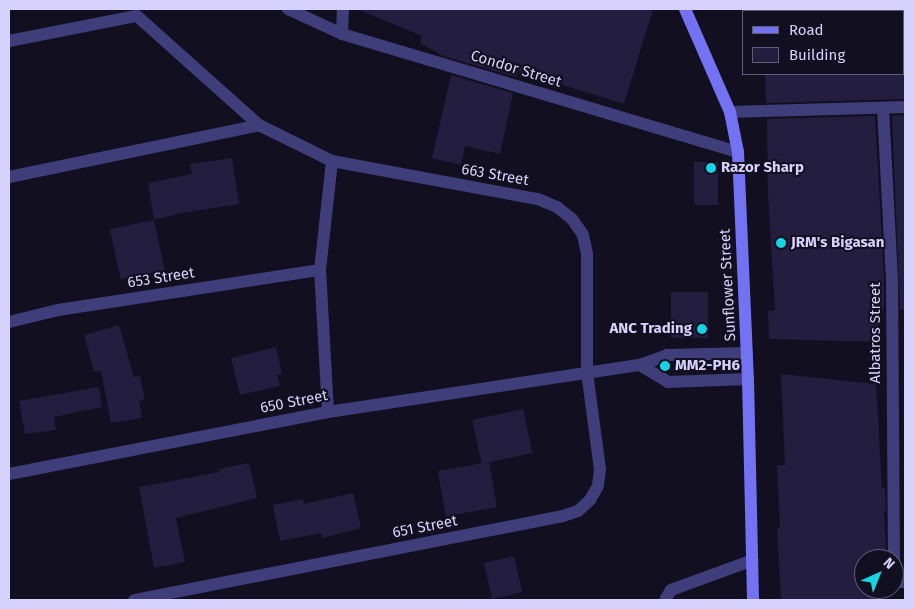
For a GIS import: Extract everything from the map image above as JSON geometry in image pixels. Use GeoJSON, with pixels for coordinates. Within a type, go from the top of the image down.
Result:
{"type":"FeatureCollection","features":[{"type":"Feature","properties":{"kind":"main road","name":"Sunflower Street"},"geometry":{"type":"LineString","coordinates":[[685,9],[730,112],[738,152],[748,380],[753,600]]}},
{"type":"Feature","properties":{"kind":"street","name":"Condor Street"},"geometry":{"type":"LineString","coordinates":[[288,9],[342,34],[738,152]]}},
{"type":"Feature","properties":{"kind":"street"},"geometry":{"type":"LineString","coordinates":[[342,34],[343,9]]}},
{"type":"Feature","properties":{"kind":"street"},"geometry":{"type":"LineString","coordinates":[[9,40],[133,12]]}},
{"type":"Feature","properties":{"kind":"street","name":"663 Street"},"geometry":{"type":"LineString","coordinates":[[133,12],[259,125],[332,161],[538,199],[556,207],[572,219],[583,235],[588,254],[587,372]]}},
{"type":"Feature","properties":{"kind":"street"},"geometry":{"type":"LineString","coordinates":[[730,112],[905,107]]}},
{"type":"Feature","properties":{"kind":"street","name":"Albatros Street"},"geometry":{"type":"LineString","coordinates":[[883,108],[892,277],[894,549]]}},
{"type":"Feature","properties":{"kind":"street"},"geometry":{"type":"LineString","coordinates":[[9,177],[259,125]]}},
{"type":"Feature","properties":{"kind":"street"},"geometry":{"type":"LineString","coordinates":[[328,412],[320,270],[332,161]]}},
{"type":"Feature","properties":{"kind":"street","name":"653 Street"},"geometry":{"type":"LineString","coordinates":[[9,322],[58,310],[320,270]]}},
{"type":"Feature","properties":{"kind":"street","name":"650 Street"},"geometry":{"type":"LineString","coordinates":[[9,474],[328,412],[640,365],[667,355],[747,354]]}},
{"type":"Feature","properties":{"kind":"street"},"geometry":{"type":"LineString","coordinates":[[640,365],[668,382],[748,380]]}},
{"type":"Feature","properties":{"kind":"street","name":"651 Street"},"geometry":{"type":"LineString","coordinates":[[134,600],[553,518],[578,510],[590,500],[598,486],[600,469],[587,372]]}},
{"type":"Feature","properties":{"kind":"street"},"geometry":{"type":"LineString","coordinates":[[665,600],[671,590],[753,560]]}},
{"type":"Feature","properties":{"kind":"building"},"geometry":{"type":"Polygon","coordinates":[[[357,9],[653,9],[624,104],[518,71],[516,77],[443,56],[420,43],[422,36],[357,9]]]}},
{"type":"Feature","properties":{"kind":"building"},"geometry":{"type":"Polygon","coordinates":[[[905,74],[905,99],[766,103],[765,75],[905,74]]]}},
{"type":"Feature","properties":{"kind":"building"},"geometry":{"type":"Polygon","coordinates":[[[451,75],[513,93],[500,154],[465,146],[461,165],[432,158],[451,75]]]}},
{"type":"Feature","properties":{"kind":"building"},"geometry":{"type":"Polygon","coordinates":[[[905,115],[905,310],[900,310],[892,116],[905,115]]]}},
{"type":"Feature","properties":{"kind":"building"},"geometry":{"type":"Polygon","coordinates":[[[875,116],[884,277],[884,310],[878,310],[878,342],[769,339],[768,311],[775,310],[768,193],[767,119],[875,116]]]}},
{"type":"Feature","properties":{"kind":"building"},"geometry":{"type":"Polygon","coordinates":[[[232,158],[239,204],[181,213],[154,220],[148,183],[192,174],[190,164],[232,158]]]}},
{"type":"Feature","properties":{"kind":"building"},"geometry":{"type":"Polygon","coordinates":[[[694,162],[718,162],[718,205],[694,205],[694,162]]]}},
{"type":"Feature","properties":{"kind":"building"},"geometry":{"type":"Polygon","coordinates":[[[154,220],[165,270],[121,279],[110,229],[154,220]]]}},
{"type":"Feature","properties":{"kind":"building"},"geometry":{"type":"Polygon","coordinates":[[[671,292],[708,292],[708,338],[671,338],[671,292]]]}},
{"type":"Feature","properties":{"kind":"building"},"geometry":{"type":"Polygon","coordinates":[[[119,325],[134,377],[140,376],[145,400],[139,401],[142,418],[111,423],[101,371],[94,372],[84,335],[119,325]]]}},
{"type":"Feature","properties":{"kind":"building"},"geometry":{"type":"Polygon","coordinates":[[[276,347],[282,374],[277,375],[280,386],[240,395],[231,358],[276,347]]]}},
{"type":"Feature","properties":{"kind":"building"},"geometry":{"type":"Polygon","coordinates":[[[781,374],[876,384],[882,488],[885,488],[886,549],[854,549],[854,599],[874,600],[781,600],[777,528],[780,528],[777,465],[785,465],[781,374]]]}},
{"type":"Feature","properties":{"kind":"building"},"geometry":{"type":"Polygon","coordinates":[[[99,387],[102,407],[54,417],[56,430],[25,434],[19,401],[99,387]]]}},
{"type":"Feature","properties":{"kind":"building"},"geometry":{"type":"Polygon","coordinates":[[[523,409],[532,453],[481,464],[472,420],[523,409]]]}},
{"type":"Feature","properties":{"kind":"building"},"geometry":{"type":"Polygon","coordinates":[[[489,462],[497,507],[446,516],[438,471],[489,462]]]}},
{"type":"Feature","properties":{"kind":"building"},"geometry":{"type":"Polygon","coordinates":[[[249,463],[257,498],[176,518],[185,562],[154,568],[139,487],[220,472],[219,469],[249,463]]]}},
{"type":"Feature","properties":{"kind":"building"},"geometry":{"type":"Polygon","coordinates":[[[353,493],[361,528],[322,538],[321,533],[280,541],[273,505],[303,499],[304,504],[353,493]]]}},
{"type":"Feature","properties":{"kind":"building"},"geometry":{"type":"Polygon","coordinates":[[[514,556],[522,592],[492,599],[484,563],[514,556]]]}},
{"type":"Feature","properties":{"kind":"place","name":"Razor Sharp"},"geometry":{"type":"Point","coordinates":[711,168]}},
{"type":"Feature","properties":{"kind":"place","name":"JRM's Bigasan"},"geometry":{"type":"Point","coordinates":[781,243]}},
{"type":"Feature","properties":{"kind":"place","name":"ANC Trading"},"geometry":{"type":"Point","coordinates":[702,329]}},
{"type":"Feature","properties":{"kind":"place","name":"MM2-PH6"},"geometry":{"type":"Point","coordinates":[665,366]}}]}
